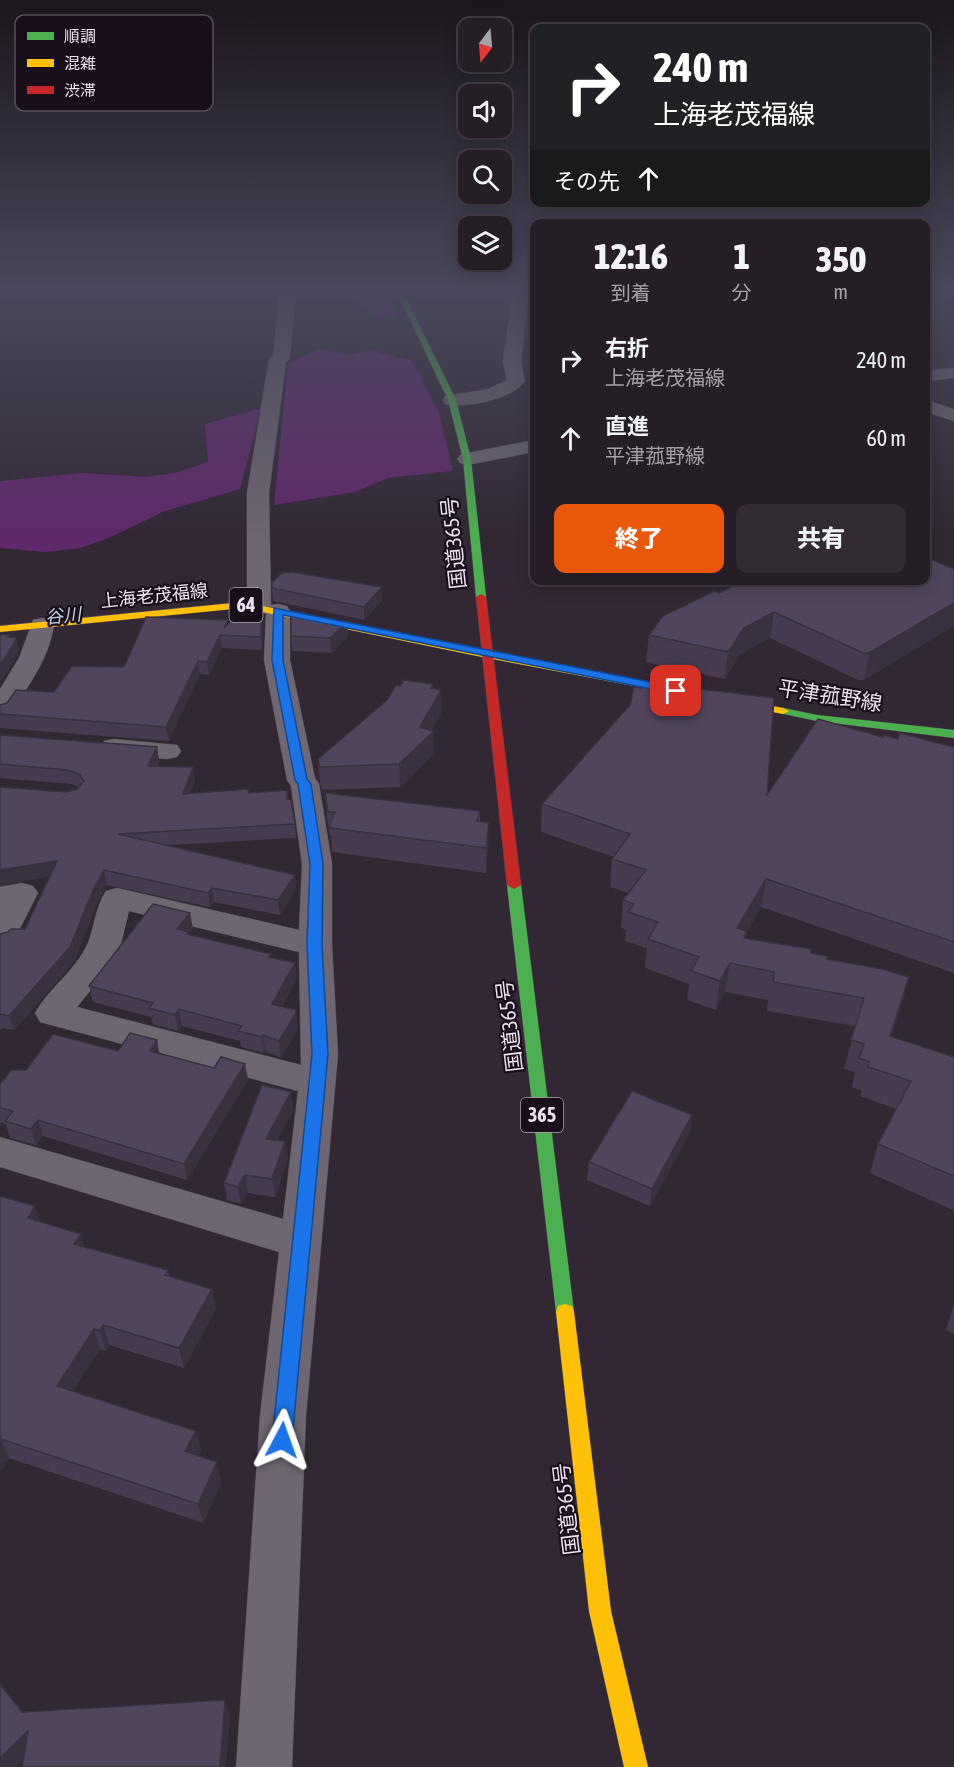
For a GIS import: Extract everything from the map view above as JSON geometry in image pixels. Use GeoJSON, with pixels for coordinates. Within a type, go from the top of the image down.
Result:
{"type":"FeatureCollection","features":[{"type":"Feature","properties":{"kind":"main road","name":"国道365号"},"geometry":{"type":"LineString","coordinates":[[439,372],[452,400],[467,459],[487,655],[600,1611],[636,1767]]}},
{"type":"Feature","properties":{"kind":"main road","name":"上海老茂福線"},"geometry":{"type":"LineString","coordinates":[[0,629],[243,605],[487,655]]}},
{"type":"Feature","properties":{"kind":"main road","name":"平津菰野線"},"geometry":{"type":"LineString","coordinates":[[487,655],[817,717],[954,734]]}},
{"type":"Feature","properties":{"kind":"street"},"geometry":{"type":"LineString","coordinates":[[264,1767],[283,1416],[320,1054],[315,945],[316,864],[304,784],[301,780],[268,609],[258,493],[276,372]]}},
{"type":"Feature","properties":{"kind":"street"},"geometry":{"type":"LineString","coordinates":[[452,400],[492,394],[509,388],[516,381],[514,372]]}},
{"type":"Feature","properties":{"kind":"street"},"geometry":{"type":"LineString","coordinates":[[930,376],[954,373]]}},
{"type":"Feature","properties":{"kind":"street"},"geometry":{"type":"LineString","coordinates":[[930,407],[954,415]]}},
{"type":"Feature","properties":{"kind":"street"},"geometry":{"type":"LineString","coordinates":[[467,459],[530,447]]}},
{"type":"Feature","properties":{"kind":"street"},"geometry":{"type":"LineString","coordinates":[[0,709],[31,661],[41,636],[42,625]]}},
{"type":"Feature","properties":{"kind":"street"},"geometry":{"type":"LineString","coordinates":[[83,744],[167,751]]}},
{"type":"Feature","properties":{"kind":"street"},"geometry":{"type":"LineString","coordinates":[[0,897],[22,893],[0,936]]}},
{"type":"Feature","properties":{"kind":"street"},"geometry":{"type":"LineString","coordinates":[[315,945],[117,898],[104,944],[91,967],[52,1013],[318,1083]]}},
{"type":"Feature","properties":{"kind":"street"},"geometry":{"type":"LineString","coordinates":[[0,1152],[302,1242]]}},
{"type":"Feature","properties":{"kind":"shaded area"},"geometry":{"type":"Polygon","coordinates":[[[287,372],[418,372],[439,413],[453,471],[388,478],[355,492],[274,505],[287,372]]]}},
{"type":"Feature","properties":{"kind":"shaded area"},"geometry":{"type":"Polygon","coordinates":[[[261,408],[240,489],[165,511],[111,537],[80,548],[45,552],[0,548],[0,481],[82,473],[145,477],[175,473],[208,462],[205,424],[261,408]]]}},
{"type":"Feature","properties":{"kind":"building"},"geometry":{"type":"Polygon","coordinates":[[[930,559],[954,569],[954,603],[869,653],[863,653],[774,612],[744,628],[728,652],[649,635],[663,616],[714,591],[719,593],[735,585],[930,585],[930,559]]]}},
{"type":"Feature","properties":{"kind":"building"},"geometry":{"type":"Polygon","coordinates":[[[292,572],[382,587],[364,607],[272,588],[272,582],[282,573],[292,572]]]}},
{"type":"Feature","properties":{"kind":"building"},"geometry":{"type":"Polygon","coordinates":[[[249,604],[262,607],[261,637],[220,635],[207,662],[198,661],[166,727],[0,714],[0,705],[7,703],[16,690],[54,692],[72,666],[124,667],[146,617],[228,620],[224,628],[249,604]]]}},
{"type":"Feature","properties":{"kind":"building"},"geometry":{"type":"Polygon","coordinates":[[[291,611],[347,622],[330,638],[291,636],[291,611]]]}},
{"type":"Feature","properties":{"kind":"building"},"geometry":{"type":"Polygon","coordinates":[[[0,634],[16,638],[0,665],[0,634]]]}},
{"type":"Feature","properties":{"kind":"building"},"geometry":{"type":"Polygon","coordinates":[[[404,680],[433,684],[431,688],[441,690],[420,727],[434,731],[399,764],[320,767],[318,759],[387,700],[396,685],[401,686],[404,680]]]}},
{"type":"Feature","properties":{"kind":"building"},"geometry":{"type":"Polygon","coordinates":[[[643,682],[774,698],[767,795],[818,719],[883,737],[884,735],[898,739],[900,733],[954,747],[954,942],[766,879],[737,928],[747,931],[744,938],[811,949],[811,953],[828,956],[827,959],[882,969],[909,977],[890,1036],[954,1057],[954,1176],[878,1144],[911,1081],[868,1067],[869,1062],[859,1058],[864,1044],[851,1040],[864,998],[773,982],[774,972],[730,963],[720,981],[691,971],[699,957],[648,939],[658,922],[628,912],[634,904],[623,900],[646,870],[612,859],[630,834],[542,804],[630,705],[634,687],[642,688],[643,682]]]}},
{"type":"Feature","properties":{"kind":"building"},"geometry":{"type":"Polygon","coordinates":[[[0,735],[157,747],[148,766],[193,767],[183,794],[248,789],[249,793],[287,790],[287,799],[291,800],[295,824],[118,834],[295,875],[278,900],[212,888],[208,893],[104,870],[94,888],[70,947],[9,1016],[0,1014],[0,934],[11,929],[25,929],[57,861],[0,870],[0,787],[67,792],[77,789],[84,781],[79,774],[67,770],[0,764],[0,735]]]}},
{"type":"Feature","properties":{"kind":"building"},"geometry":{"type":"Polygon","coordinates":[[[325,793],[480,811],[477,821],[489,823],[486,848],[330,828],[335,812],[328,812],[325,793]]]}},
{"type":"Feature","properties":{"kind":"building"},"geometry":{"type":"Polygon","coordinates":[[[153,904],[190,913],[177,929],[189,932],[187,934],[271,954],[269,957],[295,963],[272,1004],[296,1010],[279,1041],[263,1035],[262,1037],[238,1031],[242,1026],[179,1009],[175,1015],[149,1008],[153,1003],[89,986],[153,904]]]}},
{"type":"Feature","properties":{"kind":"building"},"geometry":{"type":"Polygon","coordinates":[[[130,1033],[157,1040],[150,1051],[214,1068],[221,1057],[245,1064],[184,1164],[38,1120],[31,1129],[5,1121],[13,1111],[0,1108],[0,1084],[11,1070],[26,1070],[53,1034],[118,1051],[130,1033]]]}},
{"type":"Feature","properties":{"kind":"building"},"geometry":{"type":"Polygon","coordinates":[[[262,1085],[291,1092],[266,1139],[285,1141],[272,1179],[245,1175],[238,1187],[224,1183],[262,1085]]]}},
{"type":"Feature","properties":{"kind":"building"},"geometry":{"type":"Polygon","coordinates":[[[632,1091],[692,1115],[652,1189],[589,1162],[632,1091]]]}},
{"type":"Feature","properties":{"kind":"building"},"geometry":{"type":"Polygon","coordinates":[[[0,1196],[35,1206],[28,1218],[81,1234],[74,1244],[168,1270],[165,1275],[212,1289],[179,1348],[103,1325],[100,1331],[94,1329],[57,1386],[196,1431],[185,1451],[217,1462],[198,1504],[0,1440],[0,1196]]]}},
{"type":"Feature","properties":{"kind":"building"},"geometry":{"type":"Polygon","coordinates":[[[0,1684],[22,1712],[225,1700],[220,1767],[22,1767],[28,1731],[0,1758],[0,1684]]]}},
{"type":"Feature","properties":{"kind":"traffic: fast"},"geometry":{"type":"LineString","coordinates":[[439,372],[452,400],[467,459],[481,597]]}},
{"type":"Feature","properties":{"kind":"traffic: fast"},"geometry":{"type":"LineString","coordinates":[[783,711],[817,718],[954,734]]}},
{"type":"Feature","properties":{"kind":"traffic: fast"},"geometry":{"type":"LineString","coordinates":[[514,885],[565,1312]]}},
{"type":"Feature","properties":{"kind":"traffic: slow"},"geometry":{"type":"LineString","coordinates":[[0,629],[243,605],[487,655]]}},
{"type":"Feature","properties":{"kind":"traffic: slow"},"geometry":{"type":"LineString","coordinates":[[487,655],[783,711]]}},
{"type":"Feature","properties":{"kind":"traffic: slow"},"geometry":{"type":"LineString","coordinates":[[565,1312],[600,1611],[636,1767]]}},
{"type":"Feature","properties":{"kind":"traffic: jam"},"geometry":{"type":"LineString","coordinates":[[481,597],[514,885]]}},
{"type":"Feature","properties":{"kind":"route"},"geometry":{"type":"LineString","coordinates":[[282,1440],[320,1054],[315,945],[316,864],[304,784],[301,780],[277,660],[278,611],[487,655],[676,691]]}},
{"type":"Feature","properties":{"kind":"water label","name":"谷川"},"geometry":{"type":"Point","coordinates":[63,616]}}]}
